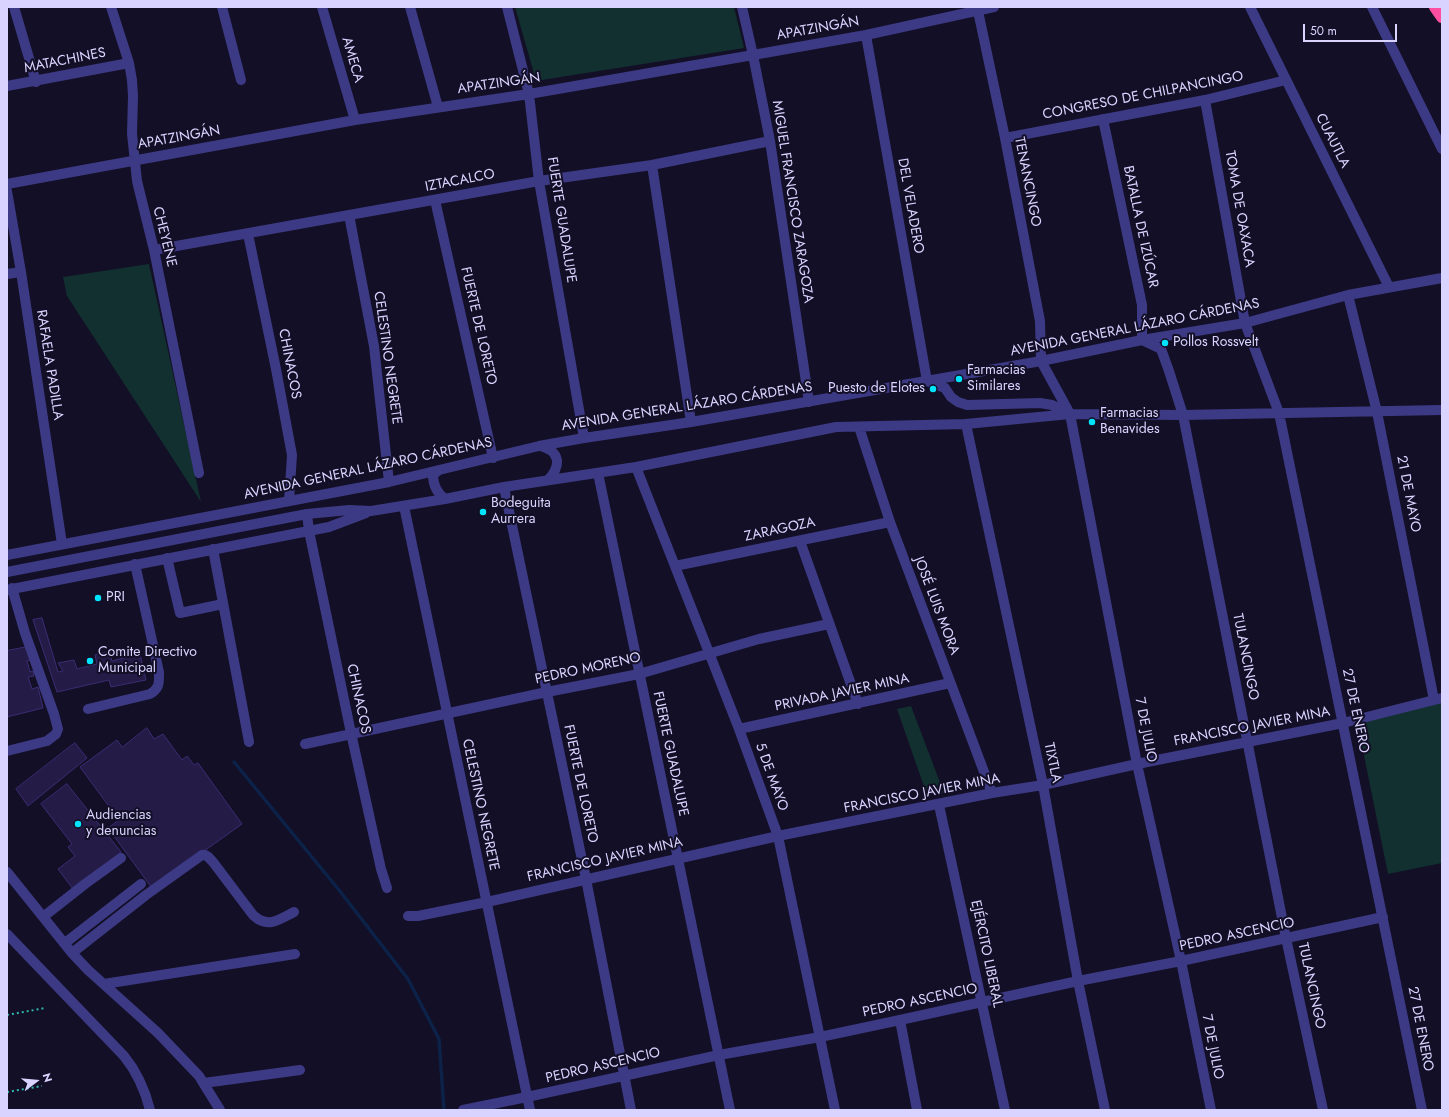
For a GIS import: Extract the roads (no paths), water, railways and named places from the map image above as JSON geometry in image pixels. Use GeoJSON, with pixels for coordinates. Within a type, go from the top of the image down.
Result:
{"type":"FeatureCollection","features":[{"type":"Feature","properties":{"kind":"highway"},"geometry":{"type":"LineString","coordinates":[[1436,7],[1442,17]]}},
{"type":"Feature","properties":{"kind":"street"},"geometry":{"type":"LineString","coordinates":[[14,7],[36,82]]}},
{"type":"Feature","properties":{"kind":"street","name":"CHEYENE"},"geometry":{"type":"LineString","coordinates":[[111,7],[129,62],[134,96],[132,134],[140,195],[154,250],[199,473]]}},
{"type":"Feature","properties":{"kind":"street"},"geometry":{"type":"LineString","coordinates":[[222,7],[241,80]]}},
{"type":"Feature","properties":{"kind":"street","name":"AMECA"},"geometry":{"type":"LineString","coordinates":[[322,7],[355,120]]}},
{"type":"Feature","properties":{"kind":"street"},"geometry":{"type":"LineString","coordinates":[[410,7],[438,107]]}},
{"type":"Feature","properties":{"kind":"street","name":"FUERTE GUADALUPE"},"geometry":{"type":"LineString","coordinates":[[507,7],[529,94],[539,181],[584,438]]}},
{"type":"Feature","properties":{"kind":"street","name":"MIGUEL FRANCISCO ZARAGOZA"},"geometry":{"type":"LineString","coordinates":[[742,7],[770,141],[809,402]]}},
{"type":"Feature","properties":{"kind":"street","name":"APATZINGÁN"},"geometry":{"type":"LineString","coordinates":[[7,184],[355,120],[529,94],[753,56],[866,35],[994,7]]}},
{"type":"Feature","properties":{"kind":"street","name":"CUAUTLA"},"geometry":{"type":"LineString","coordinates":[[1250,7],[1389,287]]}},
{"type":"Feature","properties":{"kind":"street"},"geometry":{"type":"LineString","coordinates":[[1372,7],[1442,149]]}},
{"type":"Feature","properties":{"kind":"street","name":"TENANCINGO"},"geometry":{"type":"LineString","coordinates":[[978,10],[1005,138],[1040,321],[1041,360]]}},
{"type":"Feature","properties":{"kind":"street","name":"DEL VELADERO"},"geometry":{"type":"LineString","coordinates":[[866,35],[927,381]]}},
{"type":"Feature","properties":{"kind":"street","name":"MATACHINES"},"geometry":{"type":"LineString","coordinates":[[7,86],[36,82],[129,62]]}},
{"type":"Feature","properties":{"kind":"street","name":"CONGRESO DE CHILPANCINGO"},"geometry":{"type":"LineString","coordinates":[[1005,138],[1205,100],[1286,80]]}},
{"type":"Feature","properties":{"kind":"street","name":"TOMA DE OAXACA"},"geometry":{"type":"LineString","coordinates":[[1205,100],[1245,323]]}},
{"type":"Feature","properties":{"kind":"street","name":"BATALLA DE IZÚCAR"},"geometry":{"type":"LineString","coordinates":[[1103,119],[1142,305],[1142,340]]}},
{"type":"Feature","properties":{"kind":"street","name":"IZTACALCO"},"geometry":{"type":"LineString","coordinates":[[154,250],[539,181],[652,165],[770,141]]}},
{"type":"Feature","properties":{"kind":"street"},"geometry":{"type":"LineString","coordinates":[[652,165],[691,422]]}},
{"type":"Feature","properties":{"kind":"street","name":"RAFAELA PADILLA"},"geometry":{"type":"LineString","coordinates":[[7,191],[21,272],[62,544]]}},
{"type":"Feature","properties":{"kind":"street","name":"FUERTE DE LORETO"},"geometry":{"type":"LineString","coordinates":[[435,200],[493,458]]}},
{"type":"Feature","properties":{"kind":"street","name":"CELESTINO NEGRETE"},"geometry":{"type":"LineString","coordinates":[[349,215],[374,346],[389,482]]}},
{"type":"Feature","properties":{"kind":"street","name":"CHINACOS"},"geometry":{"type":"LineString","coordinates":[[248,234],[275,363],[292,455],[289,502]]}},
{"type":"Feature","properties":{"kind":"street"},"geometry":{"type":"LineString","coordinates":[[7,274],[21,272]]}},
{"type":"Feature","properties":{"kind":"street","name":"AVENIDA GENERAL LÁZARO CÁRDENAS"},"geometry":{"type":"LineString","coordinates":[[7,555],[389,482],[539,446],[809,402],[1142,340],[1245,323],[1348,295],[1442,278]]}},
{"type":"Feature","properties":{"kind":"street","name":"21 DE MAYO"},"geometry":{"type":"LineString","coordinates":[[1348,295],[1378,412],[1438,699]]}},
{"type":"Feature","properties":{"kind":"street","name":"27 DE ENERO"},"geometry":{"type":"LineString","coordinates":[[1245,323],[1279,413],[1422,1110]]}},
{"type":"Feature","properties":{"kind":"street","name":"TULANCINGO"},"geometry":{"type":"LineString","coordinates":[[1142,340],[1161,349],[1170,370],[1183,415],[1286,938],[1323,1110]]}},
{"type":"Feature","properties":{"kind":"street","name":"7 DE JULIO"},"geometry":{"type":"LineString","coordinates":[[1041,360],[1070,414],[1137,764],[1181,962],[1211,1110]]}},
{"type":"Feature","properties":{"kind":"street"},"geometry":{"type":"LineString","coordinates":[[927,381],[945,388],[951,397],[958,402],[967,405],[1052,405],[1070,414]]}},
{"type":"Feature","properties":{"kind":"street"},"geometry":{"type":"LineString","coordinates":[[7,572],[307,514],[349,510],[371,511],[404,506],[504,487],[636,467],[826,429],[966,424],[1070,414],[1183,415],[1442,410]]}},
{"type":"Feature","properties":{"kind":"street","name":"TIXTLA"},"geometry":{"type":"LineString","coordinates":[[966,424],[1043,785],[1078,981],[1105,1110]]}},
{"type":"Feature","properties":{"kind":"street","name":"JOSÉ LUIS MORA"},"geometry":{"type":"LineString","coordinates":[[859,427],[890,522],[992,794]]}},
{"type":"Feature","properties":{"kind":"street"},"geometry":{"type":"LineString","coordinates":[[539,446],[548,448],[555,455],[556,467],[554,473],[548,480]]}},
{"type":"Feature","properties":{"kind":"street","name":"5 DE MAYO"},"geometry":{"type":"LineString","coordinates":[[636,467],[739,730],[778,836],[835,1110]]}},
{"type":"Feature","properties":{"kind":"street"},"geometry":{"type":"LineString","coordinates":[[438,470],[433,475],[433,480],[437,491],[446,499]]}},
{"type":"Feature","properties":{"kind":"street","name":"FUERTE GUADALUPE"},"geometry":{"type":"LineString","coordinates":[[598,473],[730,1110]]}},
{"type":"Feature","properties":{"kind":"street","name":"FUERTE DE LORETO"},"geometry":{"type":"LineString","coordinates":[[504,487],[586,879],[631,1110]]}},
{"type":"Feature","properties":{"kind":"street","name":"CELESTINO NEGRETE"},"geometry":{"type":"LineString","coordinates":[[404,506],[530,1110]]}},
{"type":"Feature","properties":{"kind":"street"},"geometry":{"type":"LineString","coordinates":[[7,751],[47,741],[56,734],[58,729],[10,589],[329,527],[371,511]]}},
{"type":"Feature","properties":{"kind":"street","name":"CHINACOS"},"geometry":{"type":"LineString","coordinates":[[307,514],[309,531],[351,733],[381,868],[387,888]]}},
{"type":"Feature","properties":{"kind":"street","name":"ZARAGOZA"},"geometry":{"type":"LineString","coordinates":[[675,566],[890,522]]}},
{"type":"Feature","properties":{"kind":"street"},"geometry":{"type":"LineString","coordinates":[[800,540],[858,704]]}},
{"type":"Feature","properties":{"kind":"street"},"geometry":{"type":"LineString","coordinates":[[213,550],[249,742]]}},
{"type":"Feature","properties":{"kind":"street"},"geometry":{"type":"LineString","coordinates":[[85,557],[106,570]]}},
{"type":"Feature","properties":{"kind":"street"},"geometry":{"type":"LineString","coordinates":[[167,558],[180,613],[223,604]]}},
{"type":"Feature","properties":{"kind":"street"},"geometry":{"type":"LineString","coordinates":[[88,709],[150,694],[156,691],[159,683],[159,672],[135,564]]}},
{"type":"Feature","properties":{"kind":"street","name":"PEDRO MORENO"},"geometry":{"type":"LineString","coordinates":[[305,744],[546,692],[639,674],[759,639],[829,624]]}},
{"type":"Feature","properties":{"kind":"street","name":"PRIVADA JAVIER MINA"},"geometry":{"type":"LineString","coordinates":[[739,730],[950,683]]}},
{"type":"Feature","properties":{"kind":"street","name":"FRANCISCO JAVIER MINA"},"geometry":{"type":"LineString","coordinates":[[408,916],[418,916],[487,902],[778,836],[1043,785],[1137,764],[1343,723],[1438,699]]}},
{"type":"Feature","properties":{"kind":"street","name":"EJÉRCITO LIBERAL"},"geometry":{"type":"LineString","coordinates":[[940,805],[1005,1110]]}},
{"type":"Feature","properties":{"kind":"street"},"geometry":{"type":"LineString","coordinates":[[72,953],[146,895],[205,854],[213,862],[259,921],[269,923],[294,912]]}},
{"type":"Feature","properties":{"kind":"street"},"geometry":{"type":"LineString","coordinates":[[43,917],[121,858]]}},
{"type":"Feature","properties":{"kind":"street"},"geometry":{"type":"LineString","coordinates":[[7,872],[72,953],[88,970],[158,1033],[194,1071],[204,1083],[220,1110]]}},
{"type":"Feature","properties":{"kind":"street"},"geometry":{"type":"LineString","coordinates":[[65,943],[141,884]]}},
{"type":"Feature","properties":{"kind":"street","name":"PEDRO ASCENCIO"},"geometry":{"type":"LineString","coordinates":[[463,1110],[527,1098],[624,1075],[719,1055],[820,1037],[1078,981],[1181,962],[1383,917]]}},
{"type":"Feature","properties":{"kind":"street"},"geometry":{"type":"LineString","coordinates":[[7,934],[124,1056],[139,1078],[147,1096],[150,1110]]}},
{"type":"Feature","properties":{"kind":"street"},"geometry":{"type":"LineString","coordinates":[[104,984],[295,954]]}},
{"type":"Feature","properties":{"kind":"street"},"geometry":{"type":"LineString","coordinates":[[900,1020],[917,1110]]}},
{"type":"Feature","properties":{"kind":"street"},"geometry":{"type":"LineString","coordinates":[[204,1083],[300,1070]]}},
{"type":"Feature","properties":{"kind":"waterway"},"geometry":{"type":"LineString","coordinates":[[234,762],[339,890],[408,979],[439,1039],[444,1110]]}},
{"type":"Feature","properties":{"kind":"place","name":"Pollos Rossvelt"},"geometry":{"type":"Point","coordinates":[1165,343]}},
{"type":"Feature","properties":{"kind":"place","name":"Farmacias Similares"},"geometry":{"type":"Point","coordinates":[959,379]}},
{"type":"Feature","properties":{"kind":"place","name":"Puesto de Elotes"},"geometry":{"type":"Point","coordinates":[933,389]}},
{"type":"Feature","properties":{"kind":"place","name":"Farmacias Benavides"},"geometry":{"type":"Point","coordinates":[1092,422]}},
{"type":"Feature","properties":{"kind":"place","name":"Bodeguita Aurrera"},"geometry":{"type":"Point","coordinates":[483,512]}},
{"type":"Feature","properties":{"kind":"place","name":"PRI"},"geometry":{"type":"Point","coordinates":[98,598]}},
{"type":"Feature","properties":{"kind":"place","name":"Comite Directivo Municipal"},"geometry":{"type":"Point","coordinates":[90,661]}},
{"type":"Feature","properties":{"kind":"place","name":"Audiencias y denuncias"},"geometry":{"type":"Point","coordinates":[78,824]}}]}
